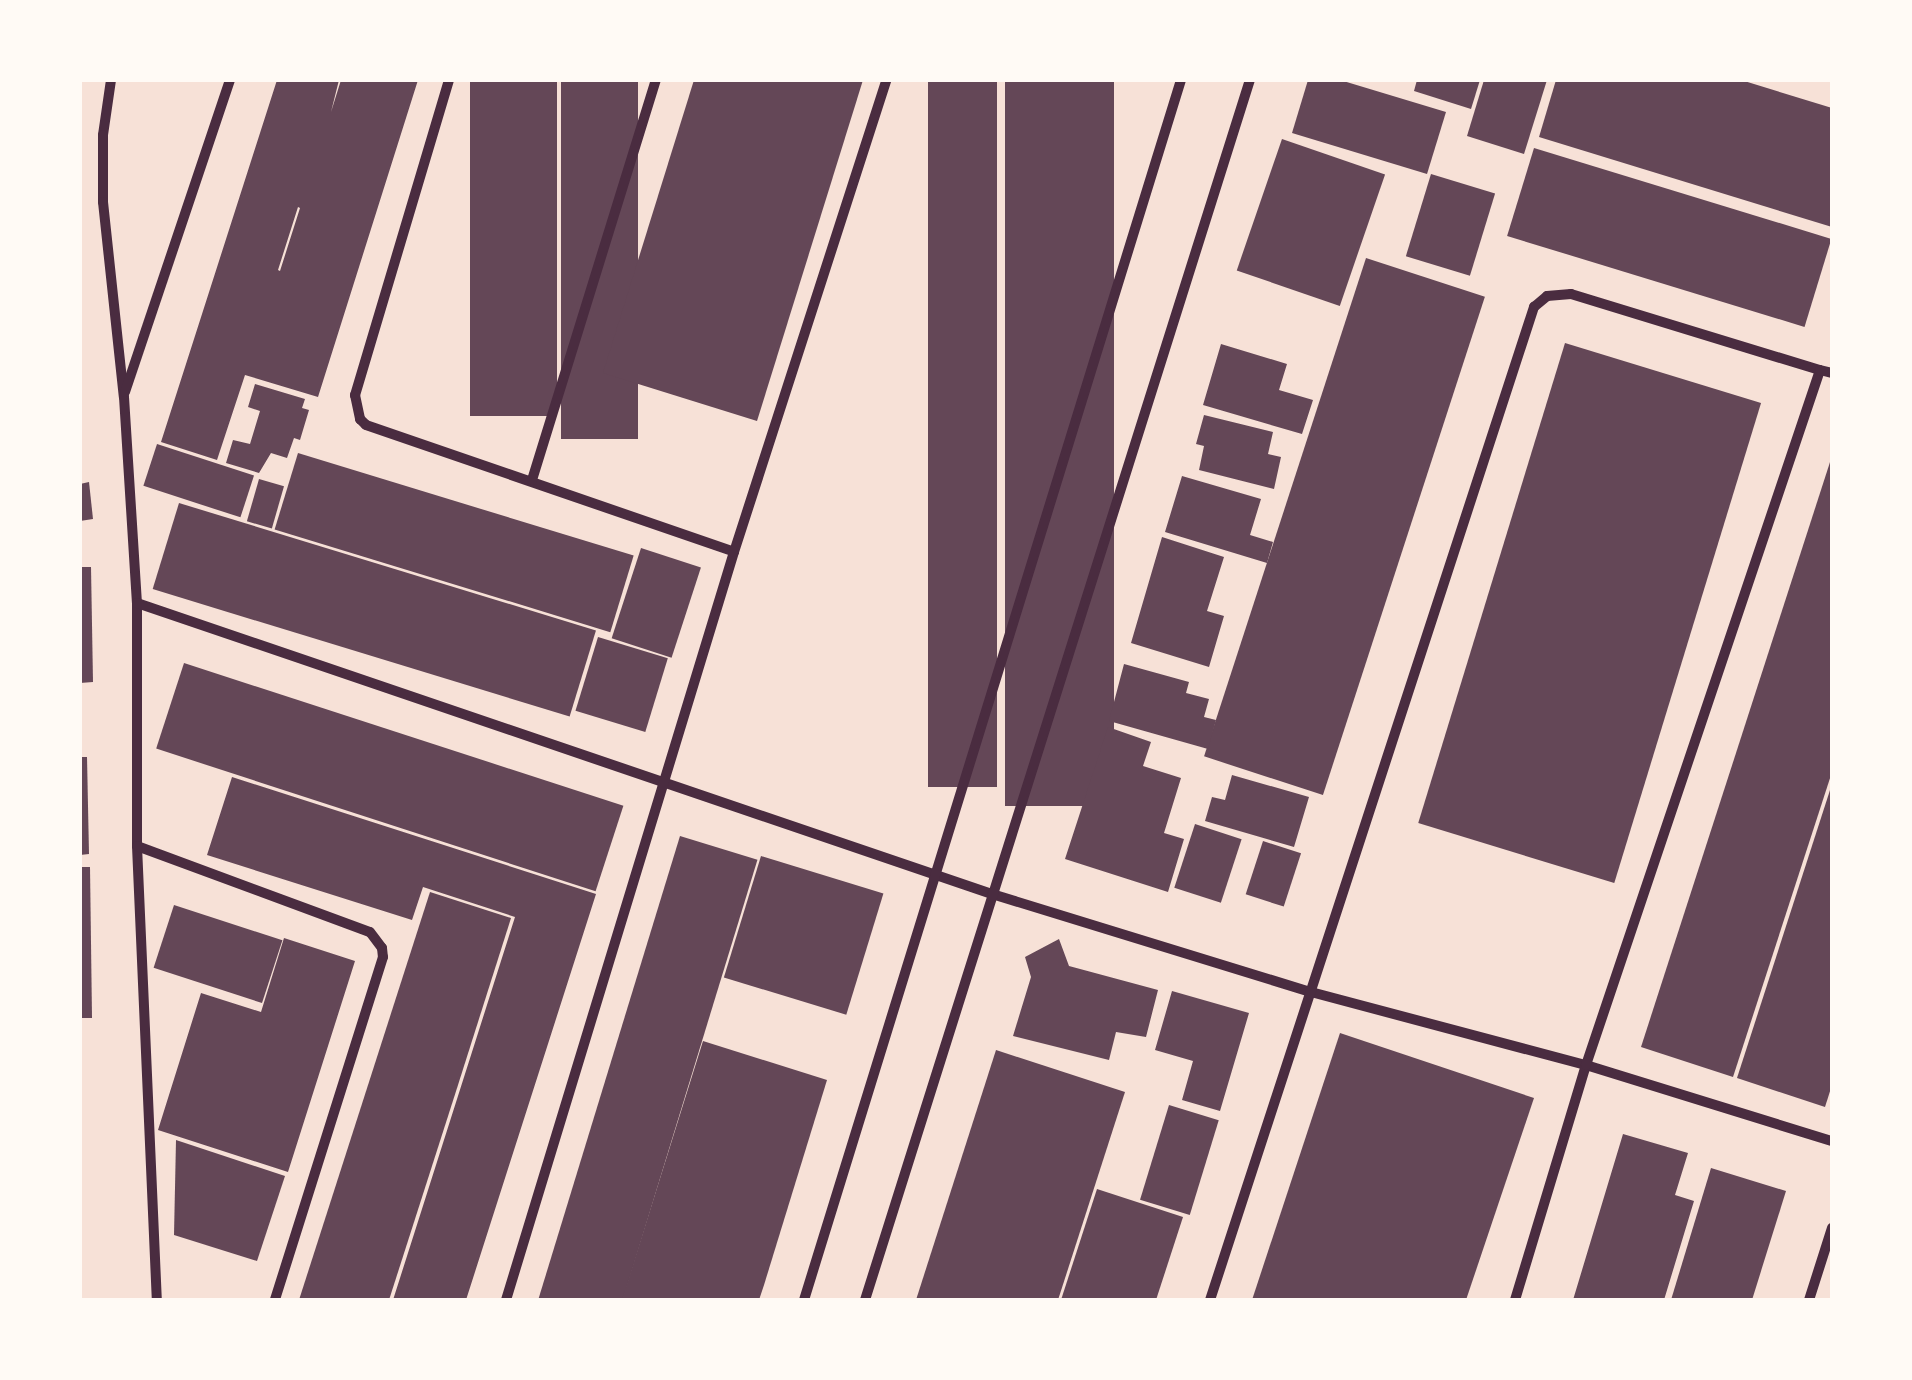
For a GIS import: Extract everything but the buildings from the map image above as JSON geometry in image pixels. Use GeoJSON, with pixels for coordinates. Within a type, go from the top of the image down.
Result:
{"type":"FeatureCollection","features":[{"type":"Feature","properties":{"kind":"street"},"geometry":{"type":"LineString","coordinates":[[111,80],[103,135],[103,202],[124,397],[138,603],[137,846],[157,1300]]}},
{"type":"Feature","properties":{"kind":"street"},"geometry":{"type":"LineString","coordinates":[[124,397],[230,80]]}},
{"type":"Feature","properties":{"kind":"street"},"geometry":{"type":"LineString","coordinates":[[449,80],[355,395],[355,408],[366,425],[734,552]]}},
{"type":"Feature","properties":{"kind":"street"},"geometry":{"type":"LineString","coordinates":[[532,480],[656,80]]}},
{"type":"Feature","properties":{"kind":"street"},"geometry":{"type":"LineString","coordinates":[[506,1300],[734,552],[886,80]]}},
{"type":"Feature","properties":{"kind":"street"},"geometry":{"type":"LineString","coordinates":[[804,1300],[1182,80]]}},
{"type":"Feature","properties":{"kind":"street"},"geometry":{"type":"LineString","coordinates":[[865,1300],[1250,80]]}},
{"type":"Feature","properties":{"kind":"street"},"geometry":{"type":"LineString","coordinates":[[1210,1300],[1534,307],[1547,296],[1571,294],[1826,371],[1586,1065],[1515,1300]]}},
{"type":"Feature","properties":{"kind":"street"},"geometry":{"type":"LineString","coordinates":[[138,603],[992,894],[1311,992],[1586,1065],[1832,1141]]}},
{"type":"Feature","properties":{"kind":"street"},"geometry":{"type":"LineString","coordinates":[[137,846],[370,932],[382,948],[384,958],[275,1300]]}},
{"type":"Feature","properties":{"kind":"street"},"geometry":{"type":"LineString","coordinates":[[1810,1300],[1832,1228]]}}]}
